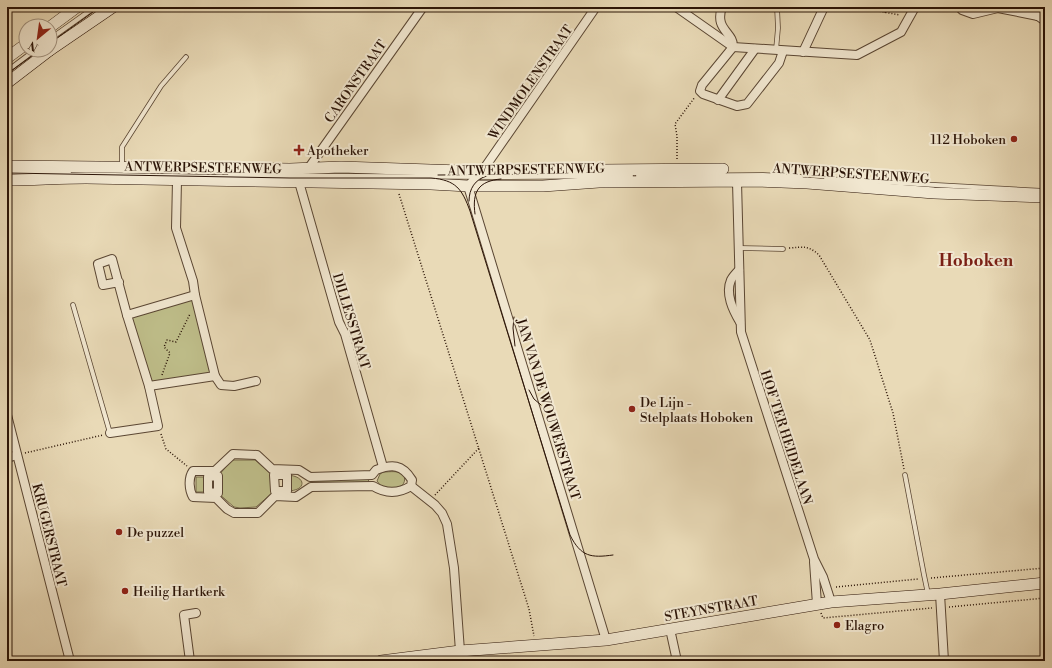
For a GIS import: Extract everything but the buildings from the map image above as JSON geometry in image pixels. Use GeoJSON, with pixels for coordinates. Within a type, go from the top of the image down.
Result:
{"type":"FeatureCollection","features":[{"type":"Feature","properties":{"kind":"street"},"geometry":{"type":"LineString","coordinates":[[58,21],[77,7]]}},
{"type":"Feature","properties":{"kind":"street"},"geometry":{"type":"LineString","coordinates":[[58,45],[113,7]]}},
{"type":"Feature","properties":{"kind":"street","name":"CARONSTRAAT"},"geometry":{"type":"LineString","coordinates":[[308,169],[423,7]]}},
{"type":"Feature","properties":{"kind":"street","name":"WINDMOLENSTRAAT"},"geometry":{"type":"LineString","coordinates":[[468,186],[480,174],[596,7]]}},
{"type":"Feature","properties":{"kind":"street"},"geometry":{"type":"LineString","coordinates":[[676,7],[733,47],[857,55],[901,32],[915,7]]}},
{"type":"Feature","properties":{"kind":"street"},"geometry":{"type":"LineString","coordinates":[[722,7],[719,20],[723,29],[733,43],[733,47]]}},
{"type":"Feature","properties":{"kind":"street"},"geometry":{"type":"LineString","coordinates":[[803,52],[824,7]]}},
{"type":"Feature","properties":{"kind":"street"},"geometry":{"type":"LineString","coordinates":[[959,7],[962,10],[973,14],[998,8],[1042,19],[1040,7]]}},
{"type":"Feature","properties":{"kind":"street"},"geometry":{"type":"LineString","coordinates":[[733,47],[702,85],[700,91],[703,94],[737,106],[747,104],[779,63],[780,51]]}},
{"type":"Feature","properties":{"kind":"street"},"geometry":{"type":"LineString","coordinates":[[718,100],[755,49]]}},
{"type":"Feature","properties":{"kind":"street"},"geometry":{"type":"LineString","coordinates":[[7,58],[18,50]]}},
{"type":"Feature","properties":{"kind":"street"},"geometry":{"type":"LineString","coordinates":[[7,83],[40,58]]}},
{"type":"Feature","properties":{"kind":"street","name":"ANTWERPSESTEENWEG"},"geometry":{"type":"LineString","coordinates":[[7,166],[341,168],[480,174],[723,169]]}},
{"type":"Feature","properties":{"kind":"street"},"geometry":{"type":"LineString","coordinates":[[174,177],[176,228],[193,281],[215,376],[220,385],[234,386],[256,381]]}},
{"type":"Feature","properties":{"kind":"street","name":"ANTWERPSESTEENWEG"},"geometry":{"type":"LineString","coordinates":[[7,180],[51,178],[174,177],[468,186],[543,186],[599,182],[792,182],[934,193],[1045,197]]}},
{"type":"Feature","properties":{"kind":"street","name":"DILLESSTRAAT"},"geometry":{"type":"LineString","coordinates":[[299,182],[339,322],[345,334],[383,467]]}},
{"type":"Feature","properties":{"kind":"street","name":"HOF TER HEIDELAAN"},"geometry":{"type":"LineString","coordinates":[[737,182],[739,270],[731,279],[729,292],[730,299],[734,312],[740,322],[741,332],[747,352],[814,559],[823,577],[831,602]]}},
{"type":"Feature","properties":{"kind":"street","name":"JAN VAN DE WOUWERSTRAAT"},"geometry":{"type":"LineString","coordinates":[[468,186],[606,640]]}},
{"type":"Feature","properties":{"kind":"street"},"geometry":{"type":"LineString","coordinates":[[110,433],[158,426],[149,386],[119,282]]}},
{"type":"Feature","properties":{"kind":"street"},"geometry":{"type":"LineString","coordinates":[[128,315],[196,298]]}},
{"type":"Feature","properties":{"kind":"street"},"geometry":{"type":"LineString","coordinates":[[149,386],[215,376]]}},
{"type":"Feature","properties":{"kind":"street","name":"KRUGERSTRAAT"},"geometry":{"type":"LineString","coordinates":[[7,415],[70,661]]}},
{"type":"Feature","properties":{"kind":"street"},"geometry":{"type":"LineString","coordinates":[[372,475],[310,477],[299,470],[272,469],[257,455],[233,454],[215,471],[193,471],[190,476],[190,493],[193,497],[216,498],[234,513],[258,513],[275,494],[296,497],[310,487],[373,486],[382,491],[396,492],[411,486]]}},
{"type":"Feature","properties":{"kind":"street"},"geometry":{"type":"LineString","coordinates":[[7,458],[17,455]]}},
{"type":"Feature","properties":{"kind":"street"},"geometry":{"type":"LineString","coordinates":[[373,486],[372,475],[376,470],[383,467],[392,466],[403,469],[412,480],[411,486]]}},
{"type":"Feature","properties":{"kind":"street"},"geometry":{"type":"LineString","coordinates":[[310,477],[310,487]]}},
{"type":"Feature","properties":{"kind":"street"},"geometry":{"type":"LineString","coordinates":[[411,486],[430,500],[442,513],[447,524],[454,568],[460,651]]}},
{"type":"Feature","properties":{"kind":"street","name":"HOF TER HEIDELAAN"},"geometry":{"type":"LineString","coordinates":[[814,559],[818,604]]}},
{"type":"Feature","properties":{"kind":"street","name":"STEYNSTRAAT"},"geometry":{"type":"LineString","coordinates":[[381,661],[446,657],[460,651],[606,640],[831,602],[1045,583]]}},
{"type":"Feature","properties":{"kind":"street"},"geometry":{"type":"LineString","coordinates":[[934,594],[941,608],[944,661]]}},
{"type":"Feature","properties":{"kind":"street"},"geometry":{"type":"LineString","coordinates":[[190,661],[184,615],[196,613]]}},
{"type":"Feature","properties":{"kind":"street"},"geometry":{"type":"LineString","coordinates":[[670,629],[677,661]]}},
{"type":"Feature","properties":{"kind":"lane"},"geometry":{"type":"LineString","coordinates":[[58,33],[95,7]]}},
{"type":"Feature","properties":{"kind":"lane"},"geometry":{"type":"LineString","coordinates":[[777,7],[780,51]]}},
{"type":"Feature","properties":{"kind":"lane"},"geometry":{"type":"LineString","coordinates":[[122,167],[122,147],[161,86],[186,57]]}},
{"type":"Feature","properties":{"kind":"lane"},"geometry":{"type":"LineString","coordinates":[[7,71],[24,58]]}},
{"type":"Feature","properties":{"kind":"lane"},"geometry":{"type":"LineString","coordinates":[[7,172],[148,174]]}},
{"type":"Feature","properties":{"kind":"lane"},"geometry":{"type":"LineString","coordinates":[[174,177],[207,175]]}},
{"type":"Feature","properties":{"kind":"lane"},"geometry":{"type":"LineString","coordinates":[[222,175],[731,175],[808,178]]}},
{"type":"Feature","properties":{"kind":"lane"},"geometry":{"type":"LineString","coordinates":[[823,179],[1045,191]]}},
{"type":"Feature","properties":{"kind":"lane"},"geometry":{"type":"LineString","coordinates":[[738,248],[783,249]]}},
{"type":"Feature","properties":{"kind":"lane"},"geometry":{"type":"LineString","coordinates":[[73,305],[110,433]]}},
{"type":"Feature","properties":{"kind":"lane"},"geometry":{"type":"LineString","coordinates":[[905,475],[924,576],[934,594]]}},
{"type":"Feature","properties":{"kind":"path"},"geometry":{"type":"LineString","coordinates":[[856,7],[910,17]]}},
{"type":"Feature","properties":{"kind":"path"},"geometry":{"type":"LineString","coordinates":[[885,13],[888,7]]}},
{"type":"Feature","properties":{"kind":"path"},"geometry":{"type":"LineString","coordinates":[[677,170],[677,136],[675,124],[687,106],[700,91]]}},
{"type":"Feature","properties":{"kind":"path"},"geometry":{"type":"LineString","coordinates":[[396,183],[528,609],[536,645]]}},
{"type":"Feature","properties":{"kind":"path"},"geometry":{"type":"LineString","coordinates":[[783,249],[806,246],[813,249],[819,255],[870,340],[893,413],[905,475]]}},
{"type":"Feature","properties":{"kind":"path"},"geometry":{"type":"LineString","coordinates":[[158,384],[170,353],[164,347],[167,340],[176,342],[196,298]]}},
{"type":"Feature","properties":{"kind":"path"},"geometry":{"type":"LineString","coordinates":[[158,426],[166,449],[193,471]]}},
{"type":"Feature","properties":{"kind":"path"},"geometry":{"type":"LineString","coordinates":[[17,455],[110,433]]}},
{"type":"Feature","properties":{"kind":"path"},"geometry":{"type":"LineString","coordinates":[[430,500],[478,448]]}},
{"type":"Feature","properties":{"kind":"path"},"geometry":{"type":"LineString","coordinates":[[818,604],[823,618],[1045,598]]}},
{"type":"Feature","properties":{"kind":"shaded area"},"geometry":{"type":"Polygon","coordinates":[[[195,295],[215,376],[149,386],[127,315],[195,295]]]}},
{"type":"Feature","properties":{"kind":"shaded area"},"geometry":{"type":"Polygon","coordinates":[[[232,460],[255,460],[271,474],[275,491],[256,507],[234,507],[218,493],[218,476],[232,460]]]}},
{"type":"Feature","properties":{"kind":"shaded area"},"geometry":{"type":"Polygon","coordinates":[[[383,472],[402,473],[405,480],[404,483],[401,486],[394,488],[381,486],[377,481],[380,474],[383,472]]]}},
{"type":"Feature","properties":{"kind":"shaded area"},"geometry":{"type":"Polygon","coordinates":[[[287,475],[294,476],[301,481],[301,486],[298,489],[287,491],[287,475]]]}},
{"type":"Feature","properties":{"kind":"shaded area"},"geometry":{"type":"Polygon","coordinates":[[[196,477],[208,477],[208,492],[196,492],[196,477]]]}},
{"type":"Feature","properties":{"kind":"shaded area"},"geometry":{"type":"Polygon","coordinates":[[[368,479],[369,482],[312,484],[311,482],[313,480],[368,479]]]}},
{"type":"Feature","properties":{"kind":"tram line"},"geometry":{"type":"LineString","coordinates":[[58,37],[100,7]]}},
{"type":"Feature","properties":{"kind":"tram line"},"geometry":{"type":"LineString","coordinates":[[7,74],[29,58]]}},
{"type":"Feature","properties":{"kind":"tram line"},"geometry":{"type":"LineString","coordinates":[[7,173],[290,178],[431,178],[447,181],[457,187],[461,191],[470,211],[570,535],[578,548],[587,554],[593,556],[613,555]]}},
{"type":"Feature","properties":{"kind":"tram line"},"geometry":{"type":"LineString","coordinates":[[438,175],[566,174]]}},
{"type":"Feature","properties":{"kind":"tram line"},"geometry":{"type":"LineString","coordinates":[[469,201],[470,192],[476,182],[487,176]]}},
{"type":"Feature","properties":{"kind":"tram line"},"geometry":{"type":"LineString","coordinates":[[475,214],[474,206],[478,189],[487,182],[501,179]]}},
{"type":"Feature","properties":{"kind":"tram line"},"geometry":{"type":"LineString","coordinates":[[514,317],[513,328],[515,346]]}},
{"type":"Feature","properties":{"kind":"tram line"},"geometry":{"type":"LineString","coordinates":[[529,390],[534,399],[541,405]]}},
{"type":"Feature","properties":{"kind":"place","name":"112 Hoboken"},"geometry":{"type":"Point","coordinates":[1014,139]}},
{"type":"Feature","properties":{"kind":"place","name":"Apotheker"},"geometry":{"type":"Point","coordinates":[299,150]}},
{"type":"Feature","properties":{"kind":"place","name":"De Lijn - Stelplaats Hoboken"},"geometry":{"type":"Point","coordinates":[632,409]}},
{"type":"Feature","properties":{"kind":"place","name":"De puzzel"},"geometry":{"type":"Point","coordinates":[119,532]}},
{"type":"Feature","properties":{"kind":"place","name":"Heilig Hartkerk"},"geometry":{"type":"Point","coordinates":[125,591]}},
{"type":"Feature","properties":{"kind":"place","name":"Elagro"},"geometry":{"type":"Point","coordinates":[837,625]}},
{"type":"Feature","properties":{"kind":"district","name":"Hoboken"},"geometry":{"type":"Point","coordinates":[976,260]}}]}
